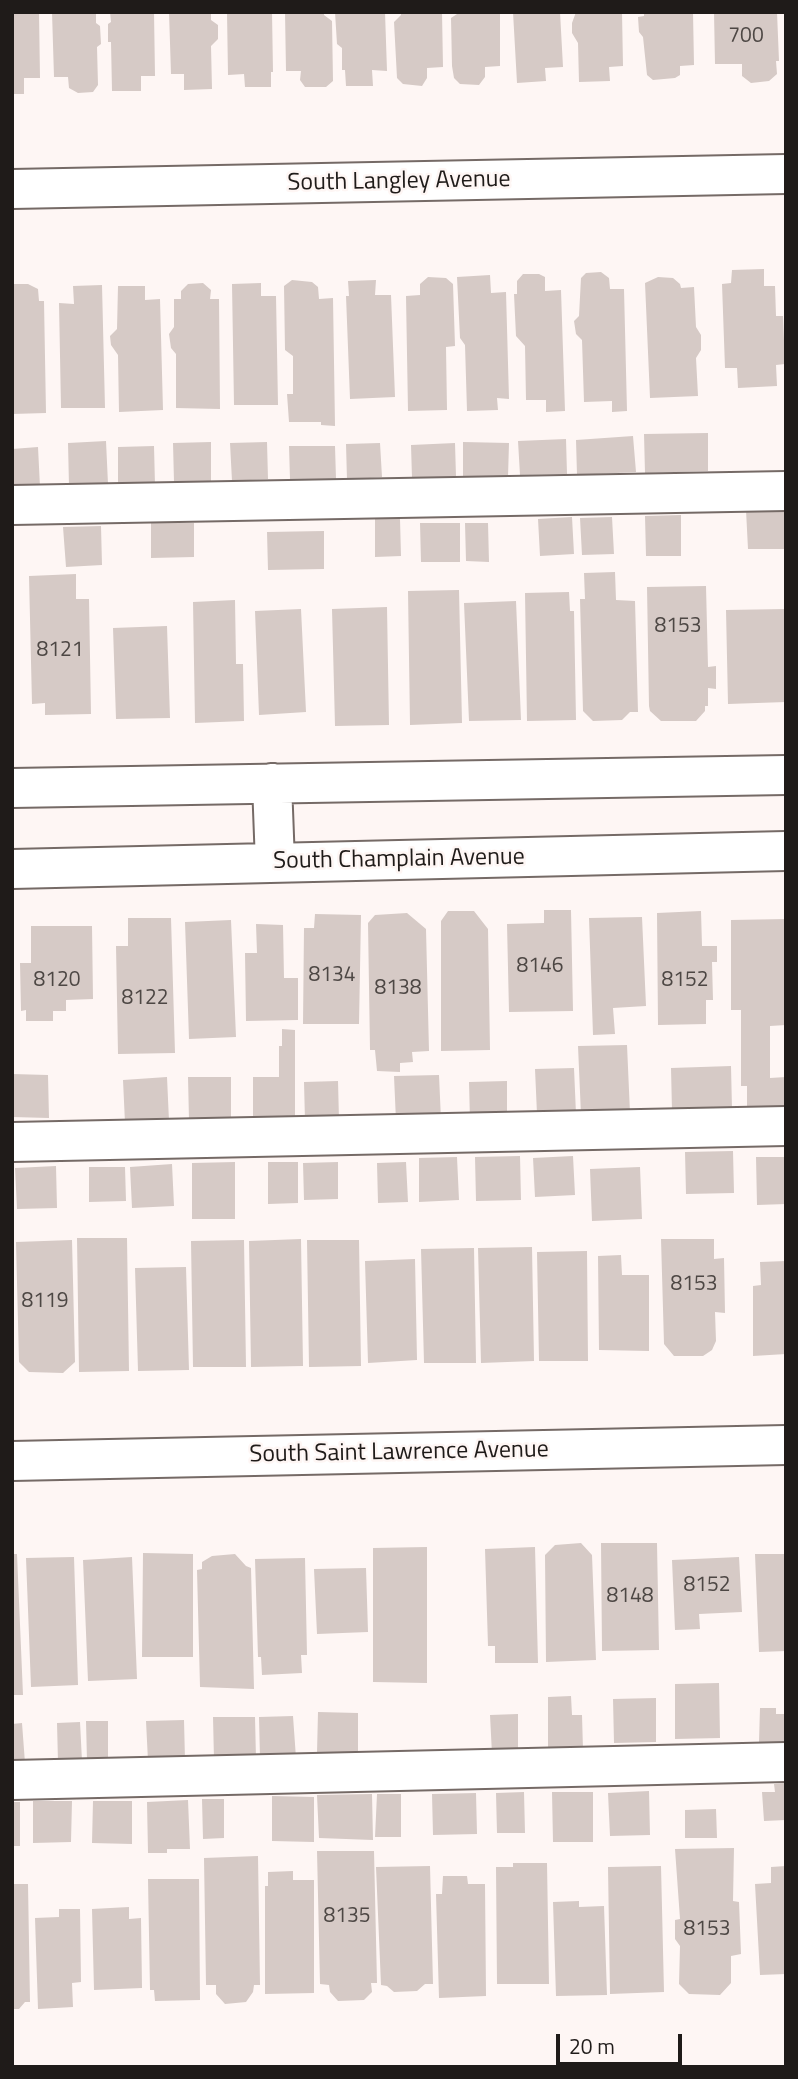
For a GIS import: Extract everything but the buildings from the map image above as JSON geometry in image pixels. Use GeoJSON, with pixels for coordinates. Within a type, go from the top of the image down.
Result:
{"type":"FeatureCollection","features":[{"type":"Feature","properties":{"kind":"street","name":"South Langley Avenue"},"geometry":{"type":"LineString","coordinates":[[12,189],[786,174]]}},
{"type":"Feature","properties":{"kind":"street"},"geometry":{"type":"LineString","coordinates":[[12,505],[786,491]]}},
{"type":"Feature","properties":{"kind":"street"},"geometry":{"type":"LineString","coordinates":[[12,788],[786,775]]}},
{"type":"Feature","properties":{"kind":"street"},"geometry":{"type":"LineString","coordinates":[[272,783],[275,863]]}},
{"type":"Feature","properties":{"kind":"street","name":"South Champlain Avenue"},"geometry":{"type":"LineString","coordinates":[[12,869],[786,851]]}},
{"type":"Feature","properties":{"kind":"street"},"geometry":{"type":"LineString","coordinates":[[12,1142],[786,1126]]}},
{"type":"Feature","properties":{"kind":"street","name":"South Saint Lawrence Avenue"},"geometry":{"type":"LineString","coordinates":[[12,1461],[786,1445]]}},
{"type":"Feature","properties":{"kind":"street"},"geometry":{"type":"LineString","coordinates":[[12,1780],[786,1762]]}}]}
